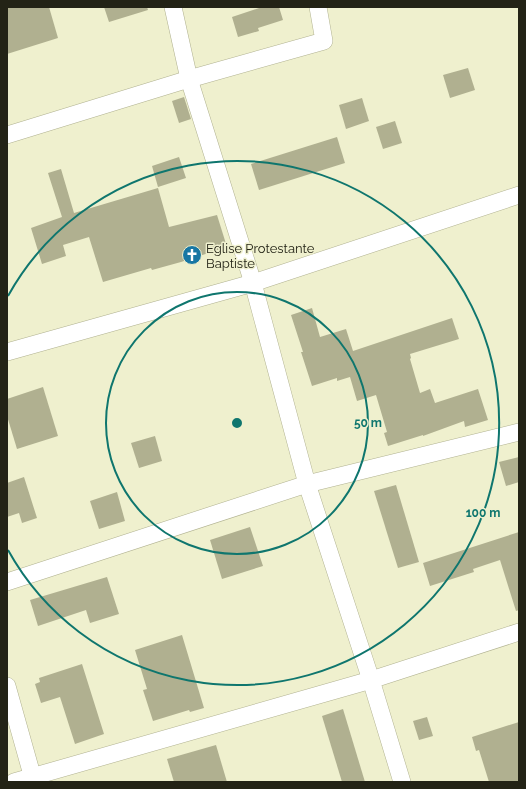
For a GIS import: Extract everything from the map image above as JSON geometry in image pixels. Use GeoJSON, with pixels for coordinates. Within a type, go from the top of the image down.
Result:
{"type":"FeatureCollection","features":[{"type":"Feature","properties":{"kind":"street"},"geometry":{"type":"LineString","coordinates":[[173,7],[189,79],[253,283],[307,484],[371,680],[402,782]]}},
{"type":"Feature","properties":{"kind":"street"},"geometry":{"type":"LineString","coordinates":[[7,135],[189,79],[324,41],[318,7]]}},
{"type":"Feature","properties":{"kind":"street"},"geometry":{"type":"LineString","coordinates":[[7,352],[253,283],[519,195]]}},
{"type":"Feature","properties":{"kind":"street"},"geometry":{"type":"LineString","coordinates":[[7,582],[307,484],[519,432]]}},
{"type":"Feature","properties":{"kind":"street"},"geometry":{"type":"LineString","coordinates":[[14,782],[33,779],[371,680],[519,632]]}},
{"type":"Feature","properties":{"kind":"street"},"geometry":{"type":"LineString","coordinates":[[7,686],[33,779]]}},
{"type":"Feature","properties":{"kind":"building"},"geometry":{"type":"Polygon","coordinates":[[[7,7],[49,7],[58,38],[7,54],[7,7]]]}},
{"type":"Feature","properties":{"kind":"building"},"geometry":{"type":"Polygon","coordinates":[[[104,7],[147,7],[148,10],[109,22],[104,7]]]}},
{"type":"Feature","properties":{"kind":"building"},"geometry":{"type":"Polygon","coordinates":[[[262,7],[279,7],[283,20],[258,28],[259,31],[238,37],[232,17],[262,7]]]}},
{"type":"Feature","properties":{"kind":"building"},"geometry":{"type":"Polygon","coordinates":[[[468,68],[475,90],[450,98],[443,75],[468,68]]]}},
{"type":"Feature","properties":{"kind":"building"},"geometry":{"type":"Polygon","coordinates":[[[184,97],[191,119],[179,123],[172,101],[184,97]]]}},
{"type":"Feature","properties":{"kind":"building"},"geometry":{"type":"Polygon","coordinates":[[[362,98],[369,121],[346,129],[339,105],[362,98]]]}},
{"type":"Feature","properties":{"kind":"building"},"geometry":{"type":"Polygon","coordinates":[[[395,121],[402,143],[383,149],[376,127],[395,121]]]}},
{"type":"Feature","properties":{"kind":"building"},"geometry":{"type":"Polygon","coordinates":[[[337,137],[345,163],[259,190],[251,164],[337,137]]]}},
{"type":"Feature","properties":{"kind":"building"},"geometry":{"type":"Polygon","coordinates":[[[179,157],[186,178],[158,187],[152,166],[179,157]]]}},
{"type":"Feature","properties":{"kind":"building"},"geometry":{"type":"Polygon","coordinates":[[[61,169],[74,213],[158,188],[169,227],[217,215],[227,247],[181,262],[152,270],[151,268],[103,282],[89,237],[63,245],[66,256],[42,264],[31,228],[62,217],[48,173],[61,169]]]}},
{"type":"Feature","properties":{"kind":"building"},"geometry":{"type":"Polygon","coordinates":[[[312,308],[320,337],[346,329],[353,351],[452,318],[459,339],[410,354],[410,359],[420,393],[430,389],[435,403],[478,389],[488,420],[465,427],[464,421],[423,436],[388,446],[384,433],[387,432],[376,395],[357,401],[350,377],[337,381],[337,378],[312,386],[291,315],[312,308]]]}},
{"type":"Feature","properties":{"kind":"building"},"geometry":{"type":"Polygon","coordinates":[[[43,387],[58,436],[17,449],[7,416],[7,399],[43,387]]]}},
{"type":"Feature","properties":{"kind":"building"},"geometry":{"type":"Polygon","coordinates":[[[155,436],[162,461],[139,468],[131,443],[155,436]]]}},
{"type":"Feature","properties":{"kind":"building"},"geometry":{"type":"Polygon","coordinates":[[[519,457],[519,482],[506,486],[499,462],[519,457]]]}},
{"type":"Feature","properties":{"kind":"building"},"geometry":{"type":"Polygon","coordinates":[[[24,477],[37,518],[22,523],[19,513],[7,517],[7,483],[24,477]]]}},
{"type":"Feature","properties":{"kind":"building"},"geometry":{"type":"Polygon","coordinates":[[[396,485],[419,562],[398,568],[374,491],[396,485]]]}},
{"type":"Feature","properties":{"kind":"building"},"geometry":{"type":"Polygon","coordinates":[[[117,492],[125,521],[99,529],[90,501],[117,492]]]}},
{"type":"Feature","properties":{"kind":"building"},"geometry":{"type":"Polygon","coordinates":[[[250,527],[263,566],[222,579],[210,540],[250,527]]]}},
{"type":"Feature","properties":{"kind":"building"},"geometry":{"type":"Polygon","coordinates":[[[519,532],[519,610],[516,611],[500,560],[473,569],[474,572],[430,586],[423,563],[519,532]]]}},
{"type":"Feature","properties":{"kind":"building"},"geometry":{"type":"Polygon","coordinates":[[[107,577],[119,614],[90,623],[86,610],[38,626],[30,600],[107,577]]]}},
{"type":"Feature","properties":{"kind":"building"},"geometry":{"type":"Polygon","coordinates":[[[182,635],[204,708],[190,712],[189,710],[153,721],[143,690],[147,689],[135,650],[182,635]]]}},
{"type":"Feature","properties":{"kind":"building"},"geometry":{"type":"Polygon","coordinates":[[[82,664],[104,734],[75,744],[60,697],[41,703],[35,684],[40,682],[39,678],[82,664]]]}},
{"type":"Feature","properties":{"kind":"building"},"geometry":{"type":"Polygon","coordinates":[[[343,709],[365,782],[342,782],[322,716],[343,709]]]}},
{"type":"Feature","properties":{"kind":"building"},"geometry":{"type":"Polygon","coordinates":[[[427,717],[433,736],[419,740],[413,721],[427,717]]]}},
{"type":"Feature","properties":{"kind":"building"},"geometry":{"type":"Polygon","coordinates":[[[519,722],[519,782],[489,782],[479,750],[476,751],[472,737],[519,722]]]}},
{"type":"Feature","properties":{"kind":"building"},"geometry":{"type":"Polygon","coordinates":[[[216,745],[227,782],[174,782],[167,759],[216,745]]]}},
{"type":"Feature","properties":{"kind":"place","name":"Eglise Protestante Baptiste"},"geometry":{"type":"Point","coordinates":[192,255]}}]}
